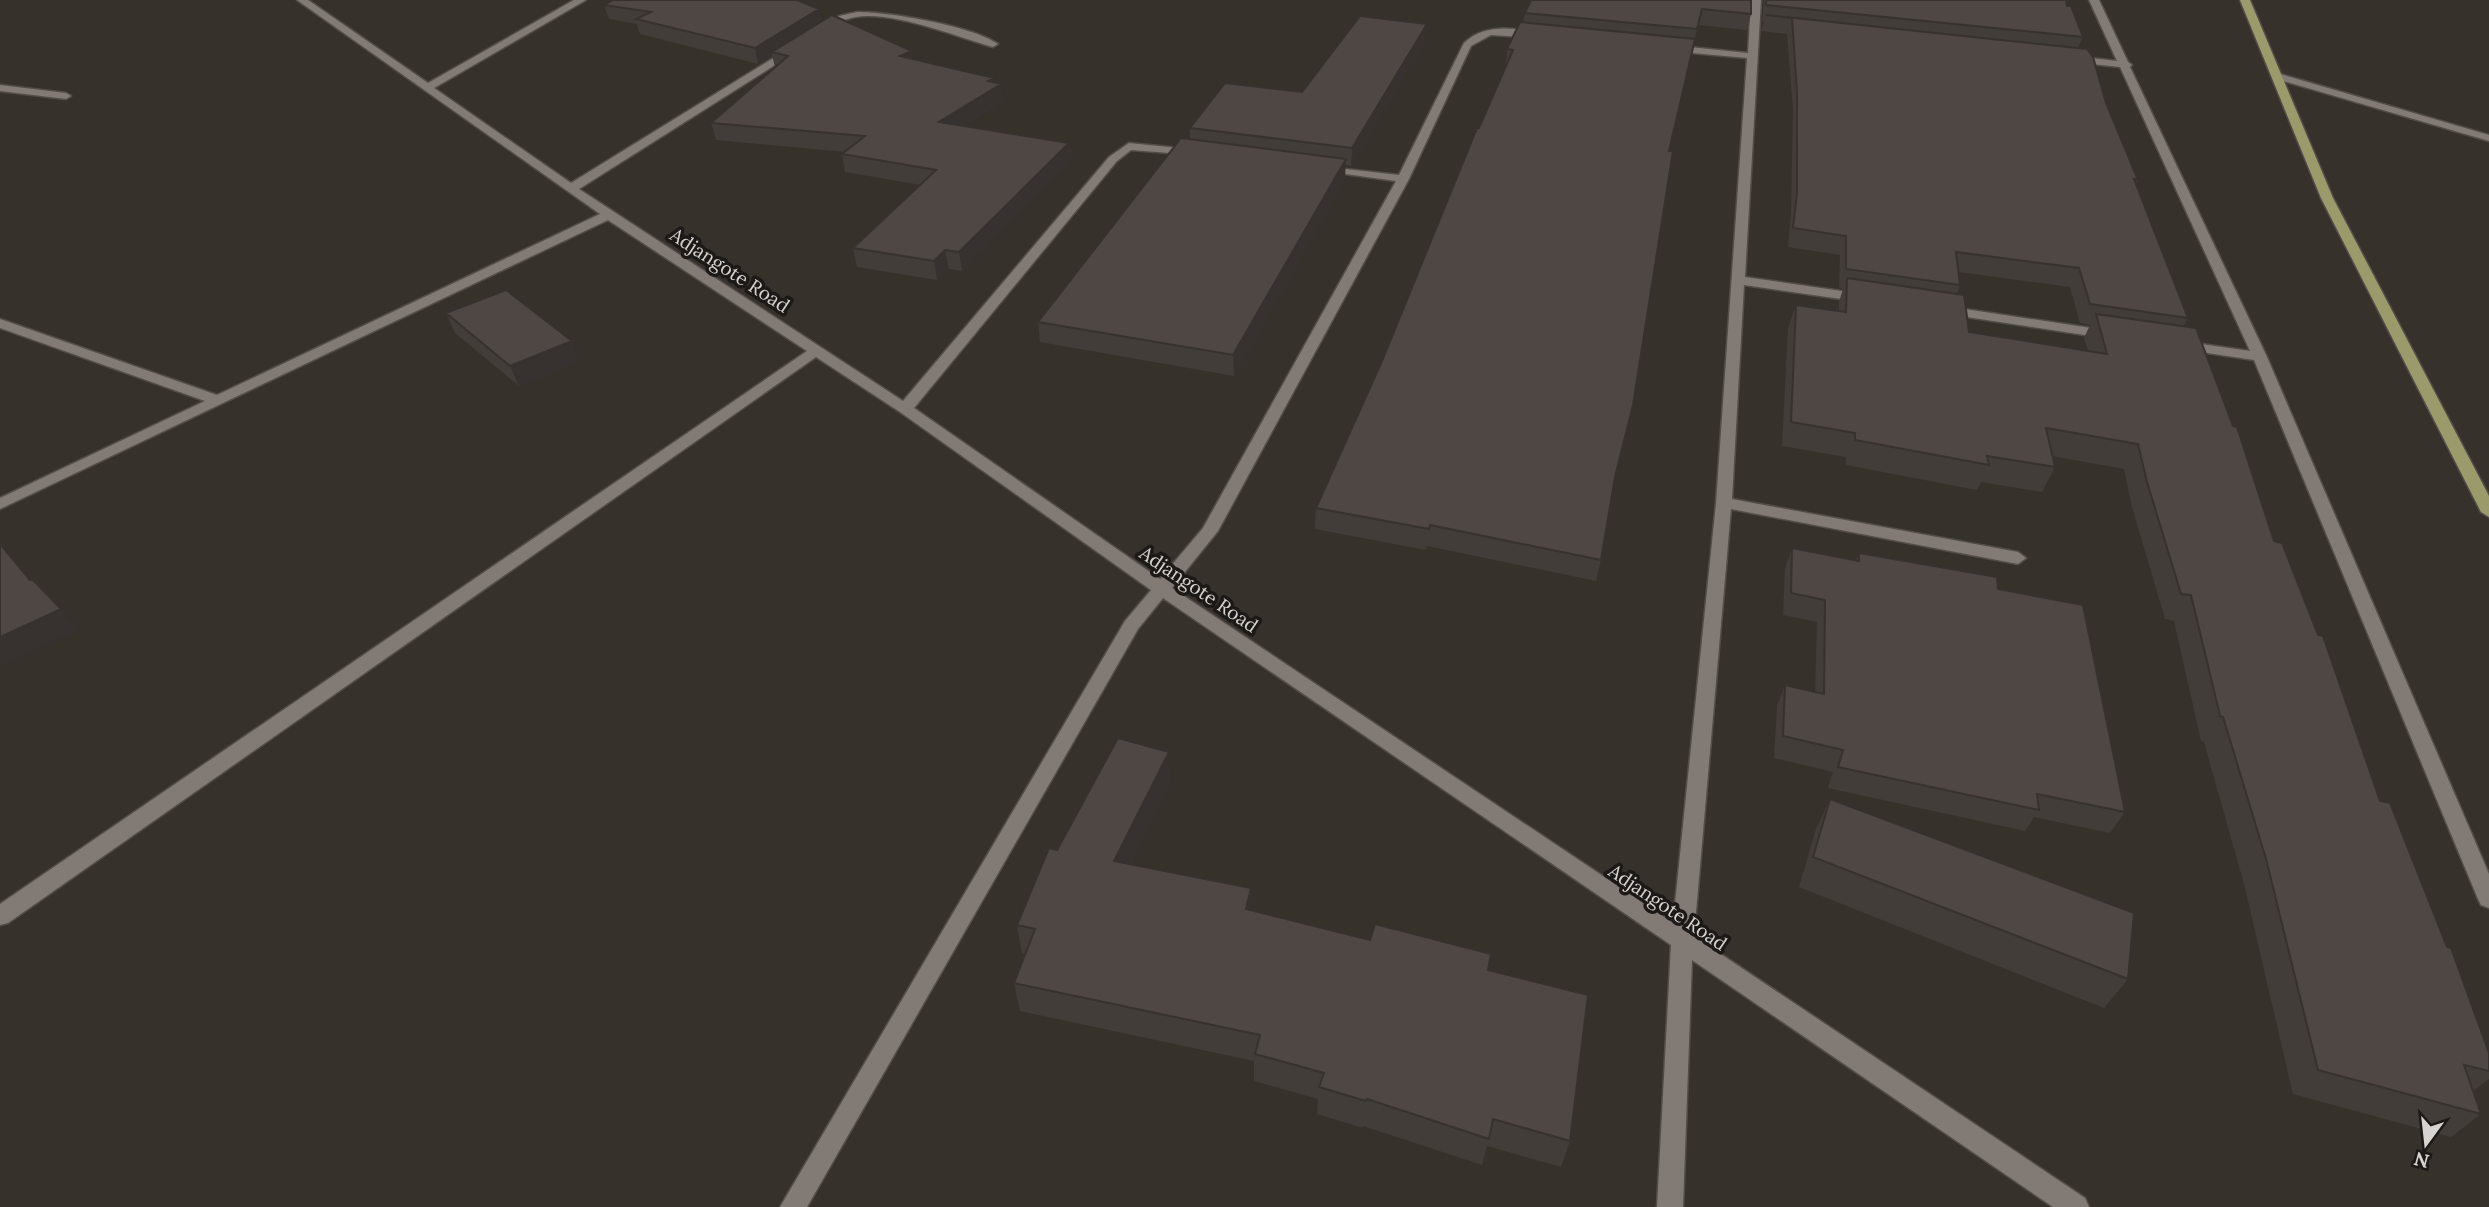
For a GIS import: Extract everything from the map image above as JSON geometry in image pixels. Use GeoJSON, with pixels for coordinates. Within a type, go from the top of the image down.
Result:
{"type":"FeatureCollection","features":[{"type":"Feature","properties":{"kind":"main road"},"geometry":{"type":"LineString","coordinates":[[2245,0],[2327,198],[2489,512]]}},
{"type":"Feature","properties":{"kind":"street","name":"Adjangote Road"},"geometry":{"type":"LineString","coordinates":[[302,0],[609,215],[905,409],[1160,588],[2076,1207]]}},
{"type":"Feature","properties":{"kind":"street"},"geometry":{"type":"LineString","coordinates":[[427,88],[581,0]]}},
{"type":"Feature","properties":{"kind":"street"},"geometry":{"type":"LineString","coordinates":[[1670,1207],[1682,943],[1724,503],[1753,57],[1762,25],[1756,0]]}},
{"type":"Feature","properties":{"kind":"street"},"geometry":{"type":"LineString","coordinates":[[2094,0],[2127,65],[2260,357],[2489,899]]}},
{"type":"Feature","properties":{"kind":"street"},"geometry":{"type":"LineString","coordinates":[[572,188],[843,18],[869,15],[942,26],[993,44]]}},
{"type":"Feature","properties":{"kind":"street"},"geometry":{"type":"LineString","coordinates":[[793,1207],[1124,636],[1160,588],[1210,531],[1403,179],[1467,45],[1475,35],[1487,31],[1549,36]]}},
{"type":"Feature","properties":{"kind":"street"},"geometry":{"type":"LineString","coordinates":[[1658,47],[1753,57]]}},
{"type":"Feature","properties":{"kind":"street"},"geometry":{"type":"LineString","coordinates":[[2058,58],[2127,65]]}},
{"type":"Feature","properties":{"kind":"street"},"geometry":{"type":"LineString","coordinates":[[2277,76],[2489,138]]}},
{"type":"Feature","properties":{"kind":"street"},"geometry":{"type":"LineString","coordinates":[[0,88],[66,96]]}},
{"type":"Feature","properties":{"kind":"street"},"geometry":{"type":"LineString","coordinates":[[905,409],[1113,159],[1129,146],[1214,154]]}},
{"type":"Feature","properties":{"kind":"street"},"geometry":{"type":"LineString","coordinates":[[1309,167],[1403,179]]}},
{"type":"Feature","properties":{"kind":"street"},"geometry":{"type":"LineString","coordinates":[[0,504],[609,215]]}},
{"type":"Feature","properties":{"kind":"street"},"geometry":{"type":"LineString","coordinates":[[1738,280],[1876,300]]}},
{"type":"Feature","properties":{"kind":"street"},"geometry":{"type":"LineString","coordinates":[[1931,308],[2123,337]]}},
{"type":"Feature","properties":{"kind":"street"},"geometry":{"type":"LineString","coordinates":[[0,323],[219,401]]}},
{"type":"Feature","properties":{"kind":"street"},"geometry":{"type":"LineString","coordinates":[[2164,343],[2260,357]]}},
{"type":"Feature","properties":{"kind":"street"},"geometry":{"type":"LineString","coordinates":[[0,916],[816,351]]}},
{"type":"Feature","properties":{"kind":"street"},"geometry":{"type":"LineString","coordinates":[[1724,503],[2018,558]]}},
{"type":"Feature","properties":{"kind":"building"},"geometry":{"type":"Polygon","coordinates":[[[613,0],[797,0],[819,9],[755,48],[636,19],[651,12],[604,5],[613,0]]]}},
{"type":"Feature","properties":{"kind":"building"},"geometry":{"type":"Polygon","coordinates":[[[1531,0],[1751,0],[1751,14],[1702,9],[1697,29],[1525,13],[1531,0]]]}},
{"type":"Feature","properties":{"kind":"building"},"geometry":{"type":"Polygon","coordinates":[[[1766,0],[2066,0],[2083,37],[1766,5],[1766,0]]]}},
{"type":"Feature","properties":{"kind":"building"},"geometry":{"type":"Polygon","coordinates":[[[832,15],[912,51],[900,56],[994,78],[988,81],[1001,84],[939,122],[1069,143],[959,252],[945,250],[934,261],[853,248],[936,170],[842,154],[865,136],[711,123],[788,56],[772,52],[832,15]]]}},
{"type":"Feature","properties":{"kind":"building"},"geometry":{"type":"Polygon","coordinates":[[[1766,15],[2087,49],[2093,57],[2106,103],[2138,180],[2134,179],[2188,318],[2090,304],[2079,268],[1956,252],[1960,285],[1846,269],[1846,236],[1793,228],[1797,193],[1797,93],[1792,18],[1766,15]]]}},
{"type":"Feature","properties":{"kind":"building"},"geometry":{"type":"Polygon","coordinates":[[[1360,16],[1427,24],[1352,148],[1190,128],[1225,83],[1302,92],[1360,16]]]}},
{"type":"Feature","properties":{"kind":"building"},"geometry":{"type":"Polygon","coordinates":[[[1520,22],[1695,39],[1669,151],[1673,151],[1633,405],[1615,477],[1601,560],[1430,525],[1429,529],[1316,508],[1382,361],[1477,128],[1513,50],[1507,49],[1520,22]]]}},
{"type":"Feature","properties":{"kind":"building"},"geometry":{"type":"Polygon","coordinates":[[[1181,138],[1346,159],[1233,355],[1038,322],[1181,138]]]}},
{"type":"Feature","properties":{"kind":"building"},"geometry":{"type":"Polygon","coordinates":[[[1847,278],[1964,295],[1969,332],[2107,354],[2096,314],[2196,328],[2233,426],[2237,427],[2274,541],[2282,543],[2318,635],[2323,636],[2380,801],[2390,803],[2447,947],[2451,948],[2489,1053],[2489,1071],[2464,1065],[2481,1114],[2318,1070],[2266,859],[2223,717],[2220,716],[2191,595],[2181,594],[2138,444],[2046,428],[2055,467],[1987,456],[1989,465],[1855,440],[1855,433],[1791,422],[1796,305],[1846,312],[1847,278]]]}},
{"type":"Feature","properties":{"kind":"building"},"geometry":{"type":"Polygon","coordinates":[[[506,290],[572,341],[510,366],[446,313],[506,290]]]}},
{"type":"Feature","properties":{"kind":"building"},"geometry":{"type":"Polygon","coordinates":[[[0,544],[30,580],[61,609],[0,637],[0,544]]]}},
{"type":"Feature","properties":{"kind":"building"},"geometry":{"type":"Polygon","coordinates":[[[1792,548],[1859,561],[1859,553],[1997,577],[1998,589],[2083,605],[2125,812],[2037,794],[2039,810],[1838,767],[1843,750],[1783,736],[1785,685],[1824,694],[1825,600],[1791,593],[1792,548]]]}},
{"type":"Feature","properties":{"kind":"building"},"geometry":{"type":"Polygon","coordinates":[[[1118,738],[1169,752],[1114,861],[1251,888],[1246,909],[1370,940],[1375,924],[1491,954],[1488,970],[1588,995],[1570,1141],[1493,1119],[1489,1139],[1367,1099],[1366,1101],[1319,1087],[1324,1073],[1255,1054],[1260,1035],[1014,983],[1035,929],[1017,925],[1049,848],[1057,850],[1118,738]]]}},
{"type":"Feature","properties":{"kind":"building"},"geometry":{"type":"Polygon","coordinates":[[[1830,799],[2134,913],[2128,979],[1813,857],[1830,799]]]}}]}
